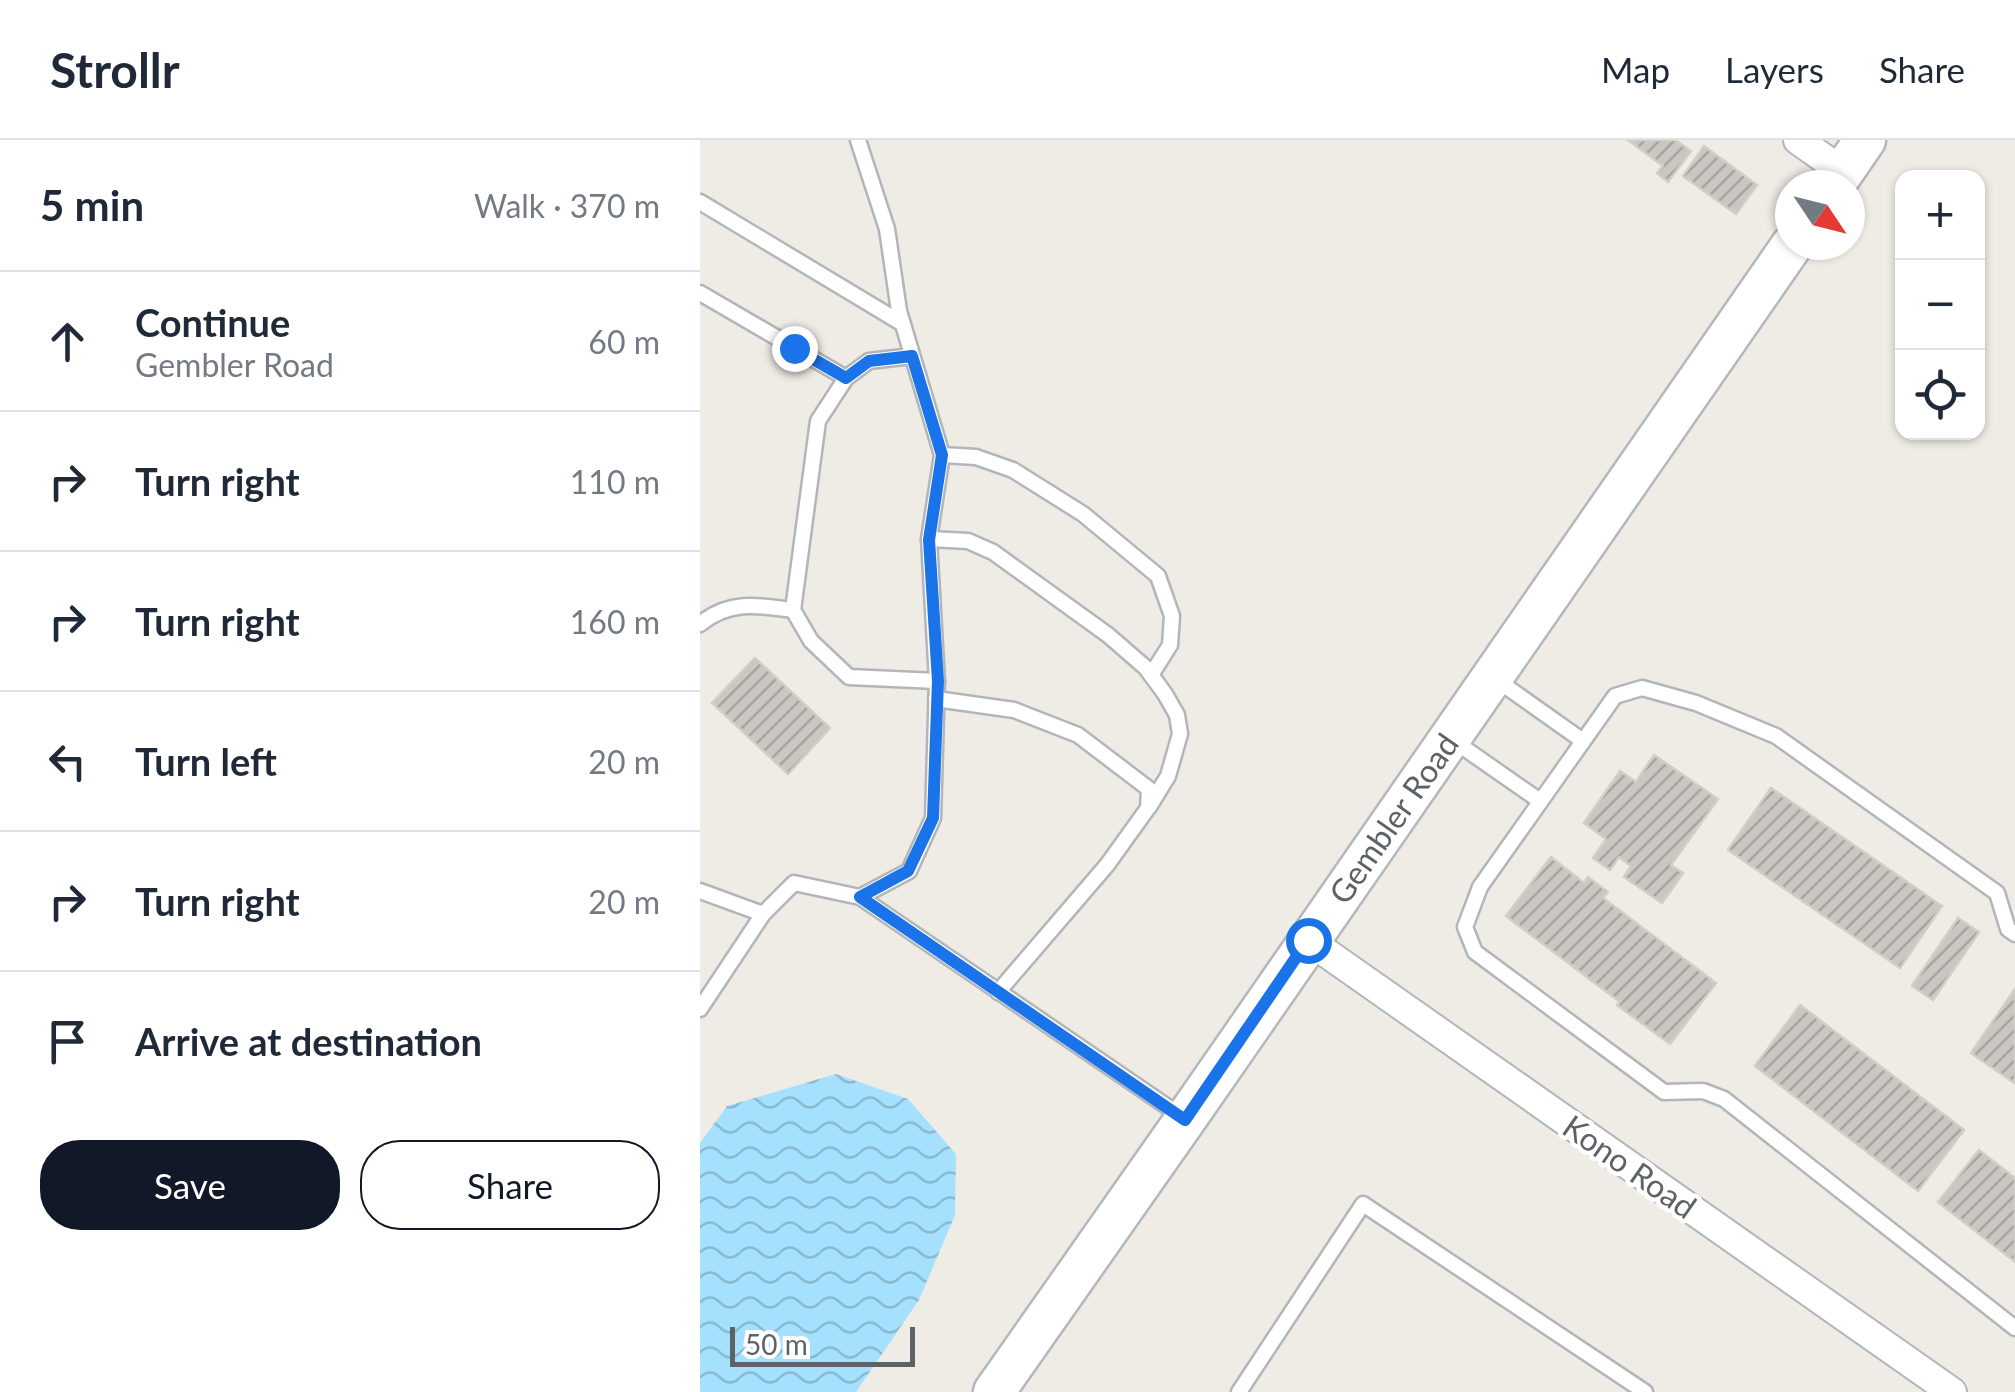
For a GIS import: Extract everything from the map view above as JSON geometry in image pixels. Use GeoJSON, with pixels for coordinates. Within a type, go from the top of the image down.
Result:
{"type":"FeatureCollection","features":[{"type":"Feature","properties":{"kind":"main road","name":"Gembler Road"},"geometry":{"type":"LineString","coordinates":[[1003,1389],[1308,940],[1782,260]]}},
{"type":"Feature","properties":{"kind":"street"},"geometry":{"type":"LineString","coordinates":[[1798,140],[1847,166]]}},
{"type":"Feature","properties":{"kind":"street","name":"Kono Road"},"geometry":{"type":"LineString","coordinates":[[1308,940],[1952,1392]]}},
{"type":"Feature","properties":{"kind":"lane"},"geometry":{"type":"LineString","coordinates":[[858,140],[887,228],[903,324],[942,455],[929,540],[938,681],[933,818],[908,871],[860,897]]}},
{"type":"Feature","properties":{"kind":"lane"},"geometry":{"type":"LineString","coordinates":[[700,202],[903,324]]}},
{"type":"Feature","properties":{"kind":"lane"},"geometry":{"type":"LineString","coordinates":[[700,293],[846,378]]}},
{"type":"Feature","properties":{"kind":"lane"},"geometry":{"type":"LineString","coordinates":[[912,356],[869,361],[846,378],[818,420],[793,610],[811,642],[849,677],[938,681]]}},
{"type":"Feature","properties":{"kind":"lane"},"geometry":{"type":"LineString","coordinates":[[942,455],[976,457],[1013,470],[1083,514],[1158,576],[1172,616],[1170,645],[1151,675]]}},
{"type":"Feature","properties":{"kind":"lane"},"geometry":{"type":"LineString","coordinates":[[929,540],[968,541],[993,552],[1108,635],[1151,675],[1165,694],[1180,734],[1168,776],[1148,808],[1107,865],[998,992]]}},
{"type":"Feature","properties":{"kind":"lane"},"geometry":{"type":"LineString","coordinates":[[700,624],[732,606],[793,610]]}},
{"type":"Feature","properties":{"kind":"lane"},"geometry":{"type":"LineString","coordinates":[[1492,676],[1583,741]]}},
{"type":"Feature","properties":{"kind":"lane"},"geometry":{"type":"LineString","coordinates":[[2015,934],[2008,929],[1997,893],[1776,736],[1696,703],[1642,688],[1615,696],[1480,887],[1465,927],[1475,952],[1664,1092],[1703,1091],[1724,1098],[2015,1328]]}},
{"type":"Feature","properties":{"kind":"lane"},"geometry":{"type":"LineString","coordinates":[[936,699],[1014,710],[1078,735],[1149,789],[1148,808]]}},
{"type":"Feature","properties":{"kind":"lane"},"geometry":{"type":"LineString","coordinates":[[1449,737],[1540,801]]}},
{"type":"Feature","properties":{"kind":"lane"},"geometry":{"type":"LineString","coordinates":[[700,1009],[762,914],[794,883],[860,897],[1185,1120]]}},
{"type":"Feature","properties":{"kind":"lane"},"geometry":{"type":"LineString","coordinates":[[700,890],[762,914]]}},
{"type":"Feature","properties":{"kind":"lane"},"geometry":{"type":"LineString","coordinates":[[1239,1392],[1363,1204],[1645,1392]]}},
{"type":"Feature","properties":{"kind":"water"},"geometry":{"type":"Polygon","coordinates":[[[836,1074],[908,1099],[956,1154],[955,1215],[919,1300],[856,1392],[700,1392],[700,1143],[727,1106],[836,1074]]]}},
{"type":"Feature","properties":{"kind":"building"},"geometry":{"type":"Polygon","coordinates":[[[1628,140],[1675,140],[1691,151],[1668,182],[1657,173],[1663,166],[1628,140]]]}},
{"type":"Feature","properties":{"kind":"building"},"geometry":{"type":"Polygon","coordinates":[[[1704,146],[1757,185],[1736,214],[1683,176],[1704,146]]]}},
{"type":"Feature","properties":{"kind":"building"},"geometry":{"type":"Polygon","coordinates":[[[755,658],[830,728],[788,774],[712,703],[755,658]]]}},
{"type":"Feature","properties":{"kind":"building"},"geometry":{"type":"Polygon","coordinates":[[[1654,755],[1718,799],[1671,865],[1683,873],[1662,903],[1624,877],[1631,866],[1619,857],[1610,870],[1593,858],[1606,839],[1584,823],[1620,771],[1636,782],[1654,755]]]}},
{"type":"Feature","properties":{"kind":"building"},"geometry":{"type":"Polygon","coordinates":[[[1771,788],[1942,906],[1900,968],[1728,850],[1771,788]]]}},
{"type":"Feature","properties":{"kind":"building"},"geometry":{"type":"Polygon","coordinates":[[[1551,857],[1584,883],[1588,877],[1608,892],[1603,898],[1716,983],[1670,1044],[1506,916],[1551,857]]]}},
{"type":"Feature","properties":{"kind":"building"},"geometry":{"type":"Polygon","coordinates":[[[1958,918],[1979,932],[1933,1000],[1912,986],[1958,918]]]}},
{"type":"Feature","properties":{"kind":"building"},"geometry":{"type":"Polygon","coordinates":[[[2015,989],[2015,1082],[2014,1083],[1971,1053],[2015,989]]]}},
{"type":"Feature","properties":{"kind":"building"},"geometry":{"type":"Polygon","coordinates":[[[1800,1005],[1964,1130],[1918,1191],[1755,1066],[1800,1005]]]}},
{"type":"Feature","properties":{"kind":"building"},"geometry":{"type":"Polygon","coordinates":[[[1979,1150],[2015,1178],[2015,1262],[1938,1202],[1979,1150]]]}},
{"type":"Feature","properties":{"kind":"route"},"geometry":{"type":"LineString","coordinates":[[794,348],[846,378],[869,361],[912,356],[942,455],[929,540],[938,681],[933,818],[908,871],[860,897],[1185,1120],[1308,940]]}}]}
